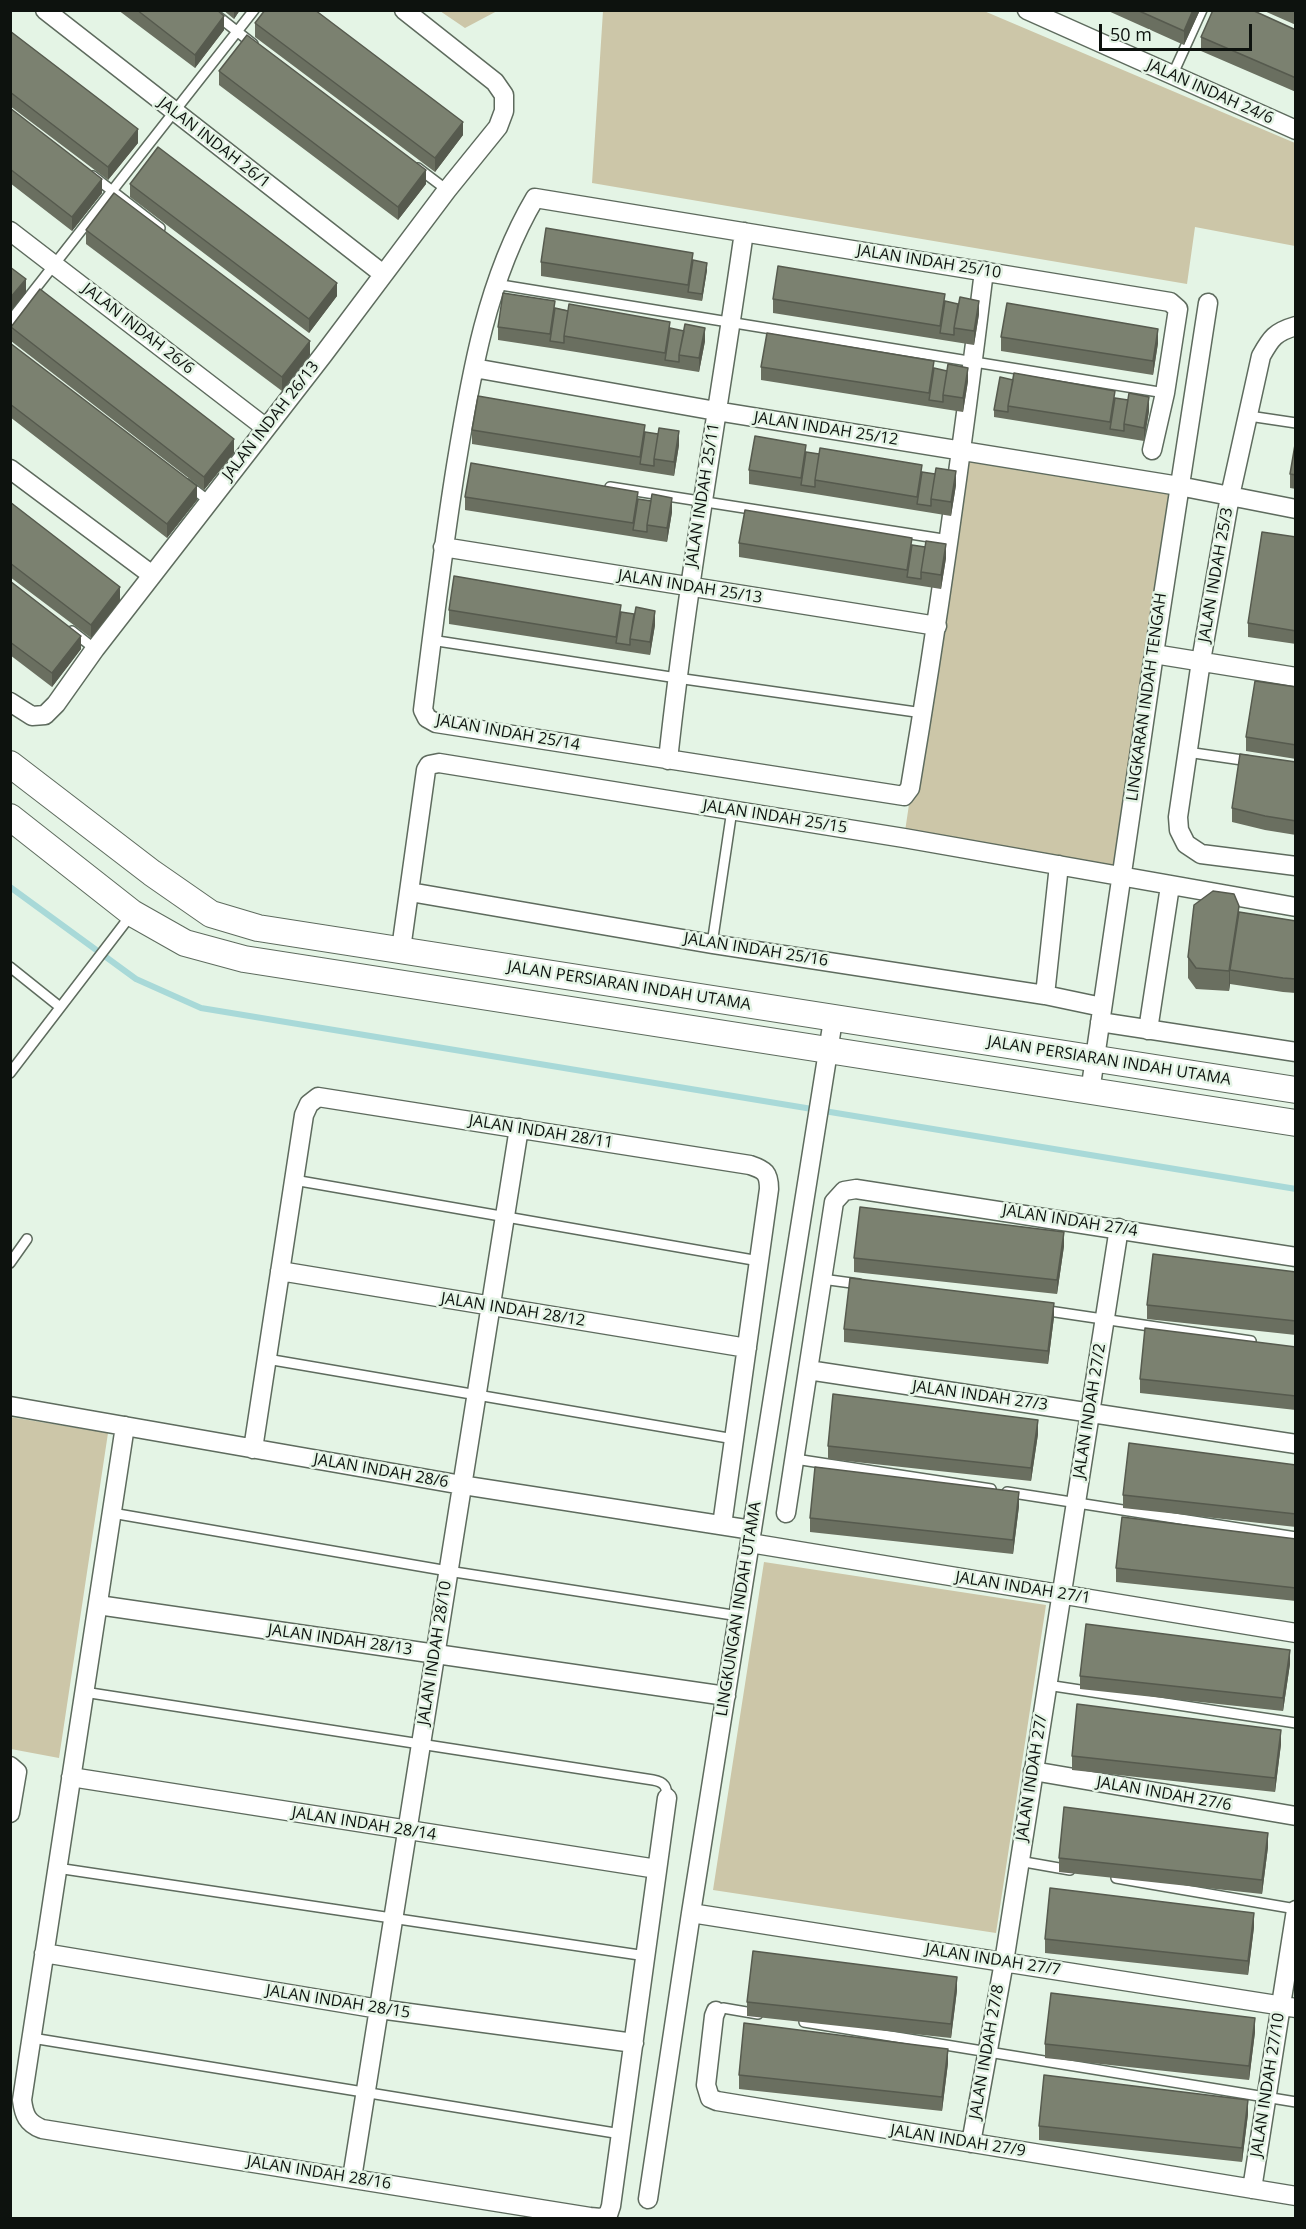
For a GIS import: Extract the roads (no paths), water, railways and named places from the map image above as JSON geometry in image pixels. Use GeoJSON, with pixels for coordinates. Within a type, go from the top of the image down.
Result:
{"type":"FeatureCollection","features":[{"type":"Feature","properties":{"kind":"main road","name":"JALAN PERSIARAN INDAH UTAMA"},"geometry":{"type":"LineString","coordinates":[[10,764],[152,873],[211,914],[258,928],[833,1020],[1296,1090]]}},
{"type":"Feature","properties":{"kind":"main road","name":"JALAN PERSIARAN INDAH UTAMA"},"geometry":{"type":"LineString","coordinates":[[10,817],[132,913],[185,943],[244,959],[1296,1123]]}},
{"type":"Feature","properties":{"kind":"street","name":"JALAN INDAH 26/1"},"geometry":{"type":"LineString","coordinates":[[45,10],[383,274]]}},
{"type":"Feature","properties":{"kind":"street","name":"JALAN INDAH 26/13"},"geometry":{"type":"LineString","coordinates":[[10,702],[32,716],[45,715],[56,704],[95,649],[266,428],[319,351],[383,274],[498,127],[504,111],[504,95],[495,82],[404,10]]}},
{"type":"Feature","properties":{"kind":"street","name":"JALAN INDAH 24/6"},"geometry":{"type":"LineString","coordinates":[[1027,10],[1296,130]]}},
{"type":"Feature","properties":{"kind":"street","name":"JALAN INDAH 25/10"},"geometry":{"type":"LineString","coordinates":[[535,198],[1170,302],[1178,309],[1166,393],[1152,450]]}},
{"type":"Feature","properties":{"kind":"street","name":"JALAN INDAH 25/14"},"geometry":{"type":"LineString","coordinates":[[535,198],[518,227],[495,285],[470,378],[463,462],[443,547],[431,639],[423,710],[427,718],[436,723],[904,796],[910,788],[923,713]]}},
{"type":"Feature","properties":{"kind":"street","name":"JALAN INDAH 26/6"},"geometry":{"type":"LineString","coordinates":[[10,231],[266,428]]}},
{"type":"Feature","properties":{"kind":"street","name":"JALAN INDAH 25/11"},"geometry":{"type":"LineString","coordinates":[[668,760],[701,503],[744,232]]}},
{"type":"Feature","properties":{"kind":"street"},"geometry":{"type":"LineString","coordinates":[[923,713],[962,450],[984,271]]}},
{"type":"Feature","properties":{"kind":"street","name":"LINGKARAN INDAH TENGAH"},"geometry":{"type":"LineString","coordinates":[[1090,1092],[1208,303]]}},
{"type":"Feature","properties":{"kind":"street","name":"JALAN INDAH 25/3"},"geometry":{"type":"LineString","coordinates":[[1288,328],[1272,337],[1261,356],[1230,496],[1201,661],[1178,817],[1179,830],[1186,844],[1201,854],[1296,866]]}},
{"type":"Feature","properties":{"kind":"street","name":"JALAN INDAH 25/12"},"geometry":{"type":"LineString","coordinates":[[474,368],[716,411],[1179,486],[1296,509]]}},
{"type":"Feature","properties":{"kind":"street"},"geometry":{"type":"LineString","coordinates":[[10,469],[152,576]]}},
{"type":"Feature","properties":{"kind":"street","name":"JALAN INDAH 25/13"},"geometry":{"type":"LineString","coordinates":[[443,547],[937,626]]}},
{"type":"Feature","properties":{"kind":"street"},"geometry":{"type":"LineString","coordinates":[[1154,654],[1296,677]]}},
{"type":"Feature","properties":{"kind":"street","name":"JALAN INDAH 25/15"},"geometry":{"type":"LineString","coordinates":[[410,892],[426,770],[429,765],[439,763],[732,810],[1296,907]]}},
{"type":"Feature","properties":{"kind":"street"},"geometry":{"type":"LineString","coordinates":[[1045,994],[1059,865]]}},
{"type":"Feature","properties":{"kind":"street"},"geometry":{"type":"LineString","coordinates":[[1148,1030],[1170,886]]}},
{"type":"Feature","properties":{"kind":"street"},"geometry":{"type":"LineString","coordinates":[[401,950],[410,892]]}},
{"type":"Feature","properties":{"kind":"street","name":"JALAN INDAH 25/16"},"geometry":{"type":"LineString","coordinates":[[410,892],[712,944],[1045,994],[1148,1030],[1296,1052]]}},
{"type":"Feature","properties":{"kind":"street","name":"LINGKUNGAN INDAH UTAMA"},"geometry":{"type":"LineString","coordinates":[[648,2199],[691,1913],[833,1020]]}},
{"type":"Feature","properties":{"kind":"street","name":"JALAN INDAH 28/11"},"geometry":{"type":"LineString","coordinates":[[294,1179],[304,1115],[309,1104],[318,1096],[750,1165],[764,1170],[769,1177],[759,1261]]}},
{"type":"Feature","properties":{"kind":"street","name":"JALAN INDAH 28/10"},"geometry":{"type":"LineString","coordinates":[[352,2178],[519,1128]]}},
{"type":"Feature","properties":{"kind":"street"},"geometry":{"type":"LineString","coordinates":[[253,1449],[294,1179]]}},
{"type":"Feature","properties":{"kind":"street","name":"JALAN INDAH 27/4"},"geometry":{"type":"LineString","coordinates":[[822,1279],[834,1202],[844,1191],[856,1189],[1296,1257]]}},
{"type":"Feature","properties":{"kind":"street","name":"JALAN INDAH 27/2"},"geometry":{"type":"LineString","coordinates":[[1061,1594],[1119,1228]]}},
{"type":"Feature","properties":{"kind":"street"},"geometry":{"type":"LineString","coordinates":[[722,1525],[759,1261]]}},
{"type":"Feature","properties":{"kind":"street","name":"JALAN INDAH 28/12"},"geometry":{"type":"LineString","coordinates":[[280,1271],[747,1348]]}},
{"type":"Feature","properties":{"kind":"street"},"geometry":{"type":"LineString","coordinates":[[786,1513],[822,1279]]}},
{"type":"Feature","properties":{"kind":"street","name":"JALAN INDAH 27/3"},"geometry":{"type":"LineString","coordinates":[[808,1370],[1296,1444]]}},
{"type":"Feature","properties":{"kind":"street","name":"JALAN INDAH 28/6"},"geometry":{"type":"LineString","coordinates":[[10,1406],[462,1485],[722,1525],[751,1537]]}},
{"type":"Feature","properties":{"kind":"street"},"geometry":{"type":"LineString","coordinates":[[32,2038],[125,1426]]}},
{"type":"Feature","properties":{"kind":"street","name":"JALAN INDAH 27/1"},"geometry":{"type":"LineString","coordinates":[[751,1537],[1061,1594],[1296,1633]]}},
{"type":"Feature","properties":{"kind":"street","name":"JALAN INDAH 27/"},"geometry":{"type":"LineString","coordinates":[[1004,1962],[1061,1594]]}},
{"type":"Feature","properties":{"kind":"street","name":"JALAN INDAH 28/13"},"geometry":{"type":"LineString","coordinates":[[98,1605],[726,1696]]}},
{"type":"Feature","properties":{"kind":"street"},"geometry":{"type":"LineString","coordinates":[[10,1813],[16,1772],[11,1766]]}},
{"type":"Feature","properties":{"kind":"street","name":"JALAN INDAH 27/6"},"geometry":{"type":"LineString","coordinates":[[1033,1771],[1296,1816]]}},
{"type":"Feature","properties":{"kind":"street","name":"JALAN INDAH 28/14"},"geometry":{"type":"LineString","coordinates":[[71,1777],[407,1832],[657,1869]]}},
{"type":"Feature","properties":{"kind":"street"},"geometry":{"type":"LineString","coordinates":[[621,2134],[667,1798]]}},
{"type":"Feature","properties":{"kind":"street","name":"JALAN INDAH 27/10"},"geometry":{"type":"LineString","coordinates":[[1252,2189],[1266,2097],[1288,2007],[1296,1910]]}},
{"type":"Feature","properties":{"kind":"street","name":"JALAN INDAH 27/7"},"geometry":{"type":"LineString","coordinates":[[691,1913],[1288,2007]]}},
{"type":"Feature","properties":{"kind":"street","name":"JALAN INDAH 28/15"},"geometry":{"type":"LineString","coordinates":[[45,1953],[379,2009],[634,2043]]}},
{"type":"Feature","properties":{"kind":"street","name":"JALAN INDAH 27/8"},"geometry":{"type":"LineString","coordinates":[[972,2143],[1004,1962]]}},
{"type":"Feature","properties":{"kind":"street","name":"JALAN INDAH 27/9"},"geometry":{"type":"LineString","coordinates":[[716,2011],[706,2085],[710,2098],[717,2101],[1296,2196]]}},
{"type":"Feature","properties":{"kind":"street","name":"JALAN INDAH 28/16"},"geometry":{"type":"LineString","coordinates":[[32,2038],[22,2100],[24,2112],[30,2124],[42,2129],[601,2218],[608,2215],[611,2206],[621,2134]]}},
{"type":"Feature","properties":{"kind":"lane"},"geometry":{"type":"LineString","coordinates":[[210,10],[265,53]]}},
{"type":"Feature","properties":{"kind":"lane"},"geometry":{"type":"LineString","coordinates":[[10,321],[254,10]]}},
{"type":"Feature","properties":{"kind":"lane"},"geometry":{"type":"LineString","coordinates":[[1172,76],[1202,10]]}},
{"type":"Feature","properties":{"kind":"lane"},"geometry":{"type":"LineString","coordinates":[[409,161],[447,190]]}},
{"type":"Feature","properties":{"kind":"lane"},"geometry":{"type":"LineString","coordinates":[[81,166],[168,234]]}},
{"type":"Feature","properties":{"kind":"lane"},"geometry":{"type":"LineString","coordinates":[[495,285],[1166,393]]}},
{"type":"Feature","properties":{"kind":"lane"},"geometry":{"type":"LineString","coordinates":[[1249,416],[1296,423]]}},
{"type":"Feature","properties":{"kind":"lane"},"geometry":{"type":"LineString","coordinates":[[180,480],[209,501]]}},
{"type":"Feature","properties":{"kind":"lane"},"geometry":{"type":"LineString","coordinates":[[597,485],[949,540]]}},
{"type":"Feature","properties":{"kind":"lane"},"geometry":{"type":"LineString","coordinates":[[67,627],[95,649]]}},
{"type":"Feature","properties":{"kind":"lane"},"geometry":{"type":"LineString","coordinates":[[431,639],[677,678],[923,713]]}},
{"type":"Feature","properties":{"kind":"lane"},"geometry":{"type":"LineString","coordinates":[[1187,752],[1263,763]]}},
{"type":"Feature","properties":{"kind":"lane"},"geometry":{"type":"LineString","coordinates":[[712,944],[732,810]]}},
{"type":"Feature","properties":{"kind":"lane"},"geometry":{"type":"LineString","coordinates":[[10,1073],[132,913]]}},
{"type":"Feature","properties":{"kind":"lane"},"geometry":{"type":"LineString","coordinates":[[10,967],[60,1007]]}},
{"type":"Feature","properties":{"kind":"lane"},"geometry":{"type":"LineString","coordinates":[[294,1179],[759,1261]]}},
{"type":"Feature","properties":{"kind":"lane"},"geometry":{"type":"LineString","coordinates":[[10,1263],[27,1239]]}},
{"type":"Feature","properties":{"kind":"lane"},"geometry":{"type":"LineString","coordinates":[[822,1279],[870,1286]]}},
{"type":"Feature","properties":{"kind":"lane"},"geometry":{"type":"LineString","coordinates":[[1034,1309],[1262,1343]]}},
{"type":"Feature","properties":{"kind":"lane"},"geometry":{"type":"LineString","coordinates":[[267,1359],[734,1439]]}},
{"type":"Feature","properties":{"kind":"lane"},"geometry":{"type":"LineString","coordinates":[[795,1459],[1296,1537]]}},
{"type":"Feature","properties":{"kind":"lane"},"geometry":{"type":"LineString","coordinates":[[112,1512],[448,1571],[739,1616]]}},
{"type":"Feature","properties":{"kind":"lane"},"geometry":{"type":"LineString","coordinates":[[1047,1685],[1296,1724]]}},
{"type":"Feature","properties":{"kind":"lane"},"geometry":{"type":"LineString","coordinates":[[84,1692],[662,1782],[667,1789],[667,1798]]}},
{"type":"Feature","properties":{"kind":"lane"},"geometry":{"type":"LineString","coordinates":[[1019,1861],[1077,1871]]}},
{"type":"Feature","properties":{"kind":"lane"},"geometry":{"type":"LineString","coordinates":[[57,1868],[646,1956]]}},
{"type":"Feature","properties":{"kind":"lane"},"geometry":{"type":"LineString","coordinates":[[1111,1877],[1296,1910]]}},
{"type":"Feature","properties":{"kind":"lane"},"geometry":{"type":"LineString","coordinates":[[716,2011],[723,2008],[768,2016]]}},
{"type":"Feature","properties":{"kind":"lane"},"geometry":{"type":"LineString","coordinates":[[791,2020],[1296,2102]]}},
{"type":"Feature","properties":{"kind":"lane"},"geometry":{"type":"LineString","coordinates":[[32,2038],[621,2134]]}},
{"type":"Feature","properties":{"kind":"waterway"},"geometry":{"type":"LineString","coordinates":[[10,887],[136,979],[201,1008],[1296,1189]]}}]}
